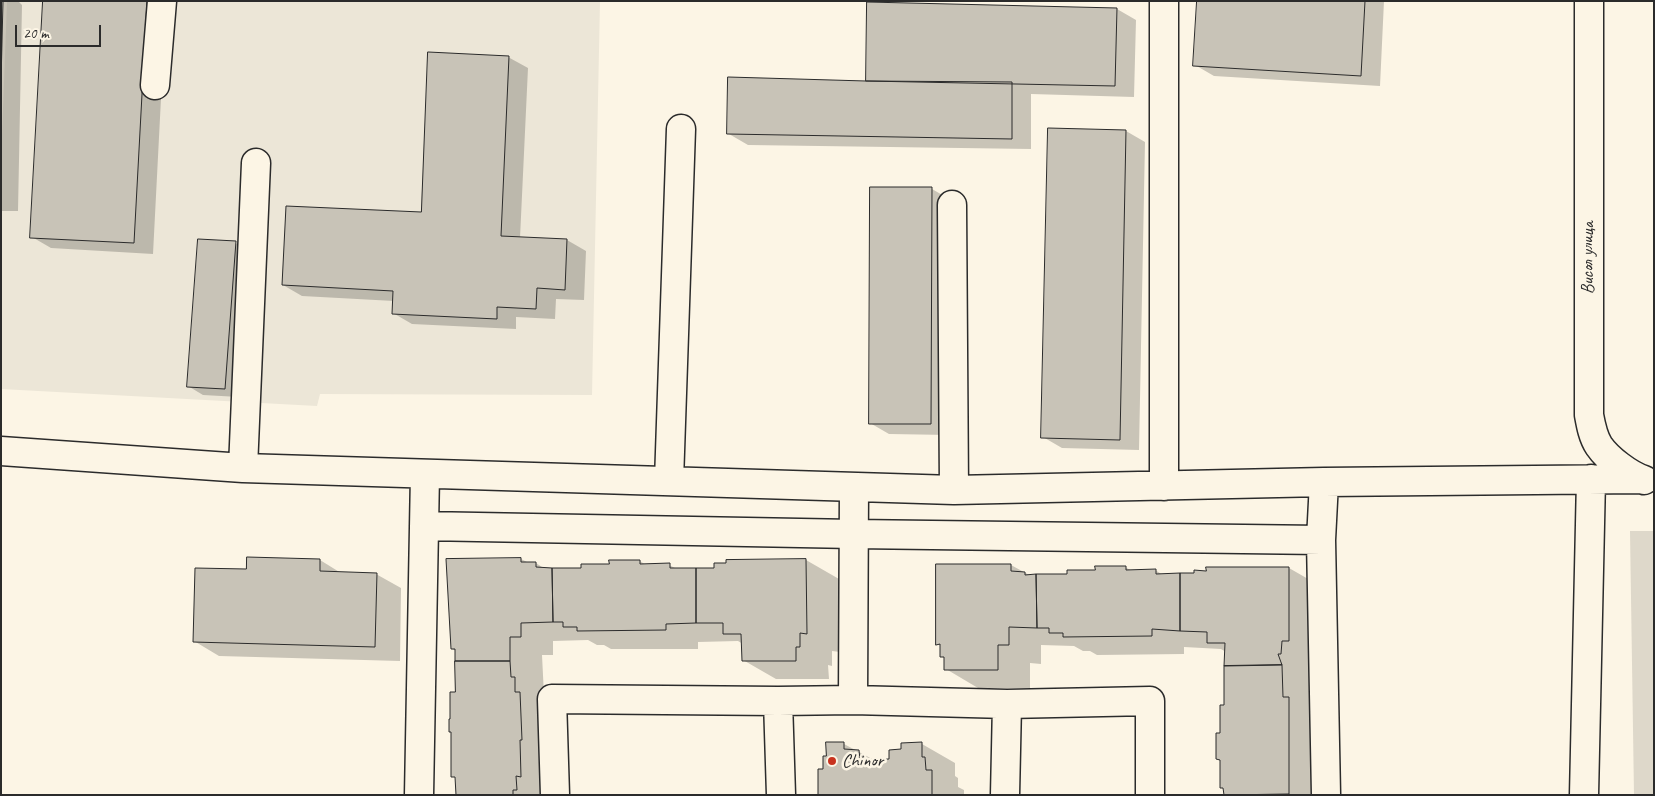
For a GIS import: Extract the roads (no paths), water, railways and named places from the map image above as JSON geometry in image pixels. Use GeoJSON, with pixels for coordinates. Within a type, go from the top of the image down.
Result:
{"type":"FeatureCollection","features":[{"type":"Feature","properties":{"kind":"street"},"geometry":{"type":"LineString","coordinates":[[155,85],[162,1]]}},
{"type":"Feature","properties":{"kind":"street"},"geometry":{"type":"LineString","coordinates":[[1164,1],[1164,486]]}},
{"type":"Feature","properties":{"kind":"street","name":"Висол улица"},"geometry":{"type":"LineString","coordinates":[[1589,1],[1589,415],[1594,437],[1600,447],[1612,459],[1647,481]]}},
{"type":"Feature","properties":{"kind":"street"},"geometry":{"type":"LineString","coordinates":[[668,481],[681,129]]}},
{"type":"Feature","properties":{"kind":"street"},"geometry":{"type":"LineString","coordinates":[[243,468],[256,163]]}},
{"type":"Feature","properties":{"kind":"street"},"geometry":{"type":"LineString","coordinates":[[952,205],[954,490]]}},
{"type":"Feature","properties":{"kind":"street"},"geometry":{"type":"LineString","coordinates":[[1,451],[243,468],[954,490],[1324,482],[1591,479],[1647,481]]}},
{"type":"Feature","properties":{"kind":"street"},"geometry":{"type":"LineString","coordinates":[[419,795],[425,474]]}},
{"type":"Feature","properties":{"kind":"street"},"geometry":{"type":"LineString","coordinates":[[1584,795],[1591,479]]}},
{"type":"Feature","properties":{"kind":"street"},"geometry":{"type":"LineString","coordinates":[[1324,482],[1321,540],[1326,795]]}},
{"type":"Feature","properties":{"kind":"street"},"geometry":{"type":"LineString","coordinates":[[852,700],[854,487]]}},
{"type":"Feature","properties":{"kind":"street"},"geometry":{"type":"LineString","coordinates":[[424,526],[1321,540]]}},
{"type":"Feature","properties":{"kind":"street"},"geometry":{"type":"LineString","coordinates":[[555,795],[552,699],[852,700],[1007,704],[1150,700],[1150,795]]}},
{"type":"Feature","properties":{"kind":"street"},"geometry":{"type":"LineString","coordinates":[[778,701],[781,795]]}},
{"type":"Feature","properties":{"kind":"street"},"geometry":{"type":"LineString","coordinates":[[1005,795],[1007,704]]}},
{"type":"Feature","properties":{"kind":"place","name":"Chinor"},"geometry":{"type":"Point","coordinates":[832,761]}}]}
